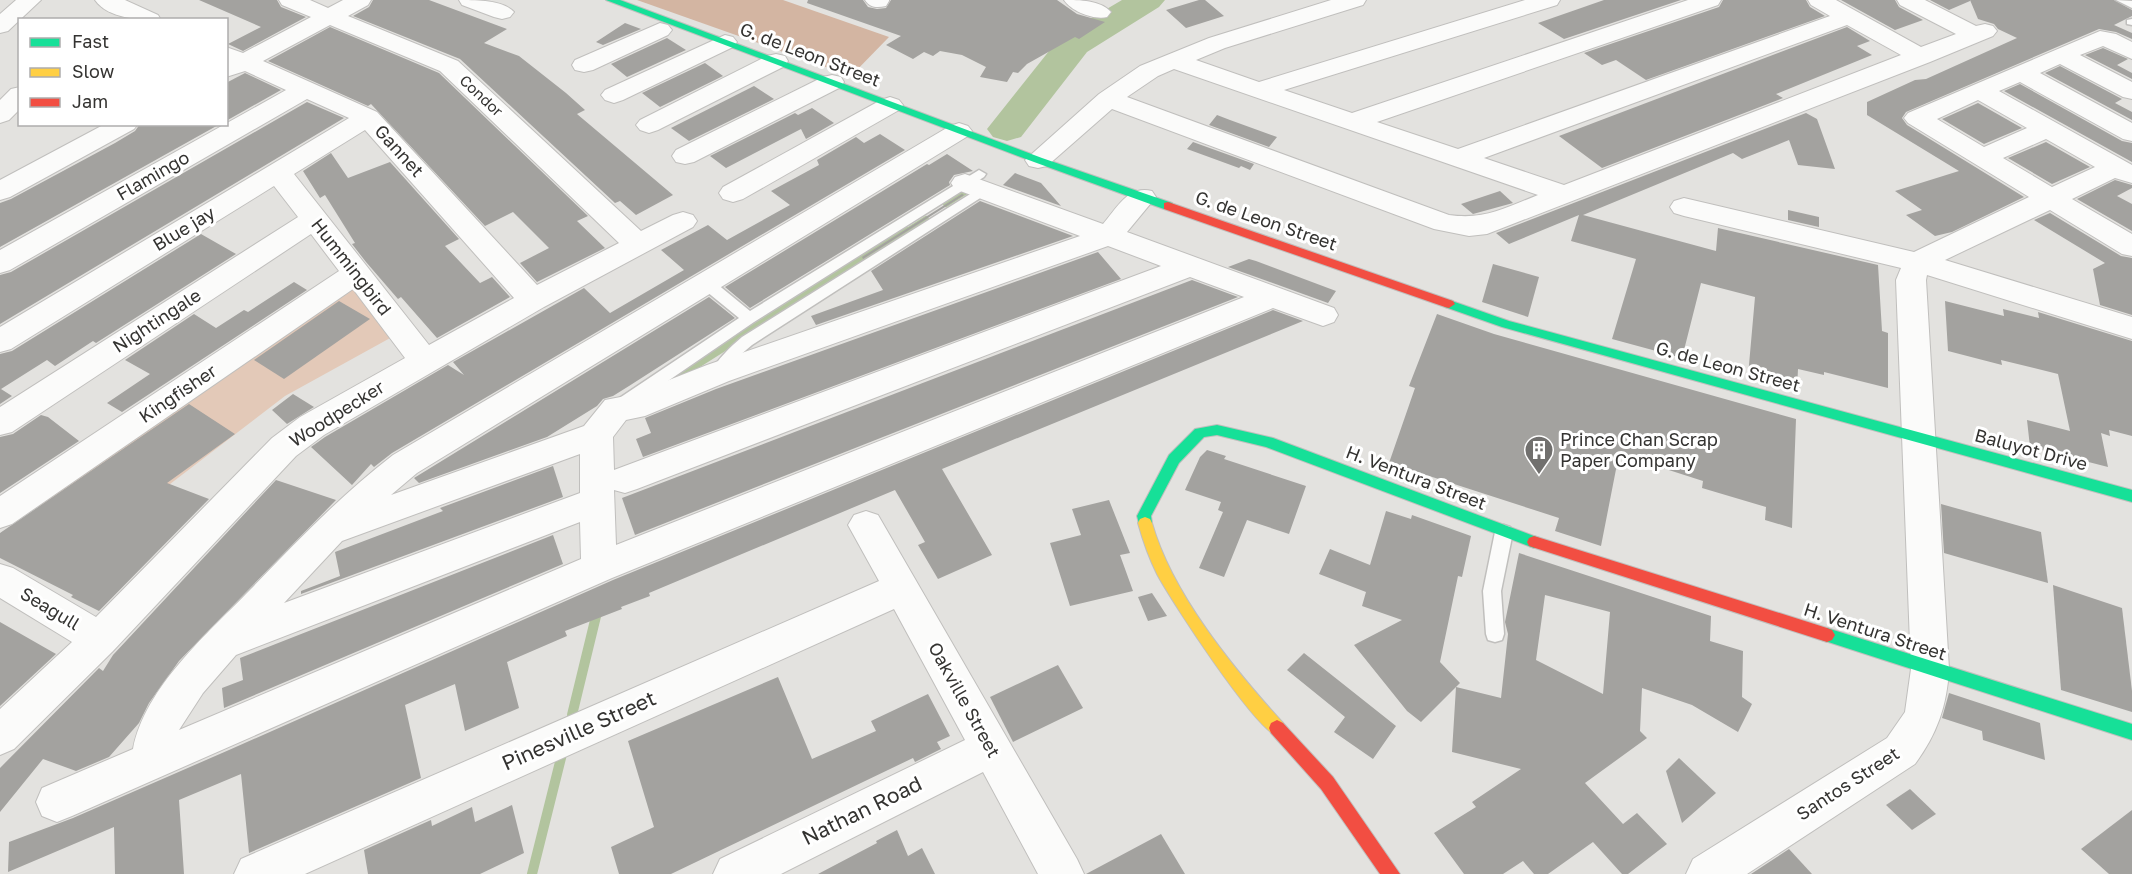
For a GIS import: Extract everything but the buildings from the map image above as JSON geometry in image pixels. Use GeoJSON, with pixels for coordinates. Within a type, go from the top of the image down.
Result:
{"type":"FeatureCollection","features":[{"type":"Feature","properties":{"kind":"street"},"geometry":{"type":"LineString","coordinates":[[18,33],[0,26],[30,0]]}},
{"type":"Feature","properties":{"kind":"street"},"geometry":{"type":"LineString","coordinates":[[106,0],[146,18]]}},
{"type":"Feature","properties":{"kind":"street","name":"Condor"},"geometry":{"type":"LineString","coordinates":[[290,0],[449,66],[638,245]]}},
{"type":"Feature","properties":{"kind":"street"},"geometry":{"type":"LineString","coordinates":[[232,62],[360,0]]}},
{"type":"Feature","properties":{"kind":"street"},"geometry":{"type":"LineString","coordinates":[[470,0],[502,12]]}},
{"type":"Feature","properties":{"kind":"street","name":"G. de Leon Street"},"geometry":{"type":"LineString","coordinates":[[611,0],[1038,160],[1506,324],[1921,439]]}},
{"type":"Feature","properties":{"kind":"street"},"geometry":{"type":"LineString","coordinates":[[1075,0],[1099,12]]}},
{"type":"Feature","properties":{"kind":"street"},"geometry":{"type":"LineString","coordinates":[[1038,160],[1108,99],[1149,71],[1217,43],[1355,0]]}},
{"type":"Feature","properties":{"kind":"street"},"geometry":{"type":"LineString","coordinates":[[1258,90],[1549,0]]}},
{"type":"Feature","properties":{"kind":"street"},"geometry":{"type":"LineString","coordinates":[[1351,122],[1710,0]]}},
{"type":"Feature","properties":{"kind":"street"},"geometry":{"type":"LineString","coordinates":[[1819,0],[1921,57]]}},
{"type":"Feature","properties":{"kind":"street"},"geometry":{"type":"LineString","coordinates":[[1108,99],[1444,223],[1469,227],[1487,225],[1980,33],[1908,0]]}},
{"type":"Feature","properties":{"kind":"street"},"geometry":{"type":"LineString","coordinates":[[1458,158],[1848,16]]}},
{"type":"Feature","properties":{"kind":"street"},"geometry":{"type":"LineString","coordinates":[[584,65],[660,30]]}},
{"type":"Feature","properties":{"kind":"street"},"geometry":{"type":"LineString","coordinates":[[2132,52],[2108,39],[2100,38],[1917,118],[2132,247]]}},
{"type":"Feature","properties":{"kind":"street"},"geometry":{"type":"LineString","coordinates":[[614,95],[725,42]]}},
{"type":"Feature","properties":{"kind":"street"},"geometry":{"type":"LineString","coordinates":[[2062,56],[2132,92]]}},
{"type":"Feature","properties":{"kind":"street"},"geometry":{"type":"LineString","coordinates":[[1171,60],[1563,194]]}},
{"type":"Feature","properties":{"kind":"street"},"geometry":{"type":"LineString","coordinates":[[649,125],[776,61]]}},
{"type":"Feature","properties":{"kind":"street","name":"Gannet"},"geometry":{"type":"LineString","coordinates":[[232,62],[306,89],[368,117],[533,300]]}},
{"type":"Feature","properties":{"kind":"street"},"geometry":{"type":"LineString","coordinates":[[2021,74],[2132,133]]}},
{"type":"Feature","properties":{"kind":"street"},"geometry":{"type":"LineString","coordinates":[[685,156],[831,82]]}},
{"type":"Feature","properties":{"kind":"street","name":"Flamingo"},"geometry":{"type":"LineString","coordinates":[[0,263],[306,89]]}},
{"type":"Feature","properties":{"kind":"street"},"geometry":{"type":"LineString","coordinates":[[1980,91],[2124,171]]}},
{"type":"Feature","properties":{"kind":"street"},"geometry":{"type":"LineString","coordinates":[[0,115],[18,96]]}},
{"type":"Feature","properties":{"kind":"street"},"geometry":{"type":"LineString","coordinates":[[733,193],[890,105]]}},
{"type":"Feature","properties":{"kind":"street","name":"Blue jay"},"geometry":{"type":"LineString","coordinates":[[0,341],[368,117]]}},
{"type":"Feature","properties":{"kind":"street"},"geometry":{"type":"LineString","coordinates":[[0,191],[121,126]]}},
{"type":"Feature","properties":{"kind":"street"},"geometry":{"type":"LineString","coordinates":[[1983,157],[2047,129]]}},
{"type":"Feature","properties":{"kind":"street"},"geometry":{"type":"LineString","coordinates":[[151,762],[155,737],[181,693],[223,643],[375,487],[405,464],[959,131]]}},
{"type":"Feature","properties":{"kind":"street"},"geometry":{"type":"LineString","coordinates":[[1917,262],[2051,199],[2124,171]]}},
{"type":"Feature","properties":{"kind":"street","name":"Hummingbird"},"geometry":{"type":"LineString","coordinates":[[278,172],[425,362]]}},
{"type":"Feature","properties":{"kind":"street"},"geometry":{"type":"LineString","coordinates":[[976,182],[1108,236],[1323,315]]}},
{"type":"Feature","properties":{"kind":"street"},"geometry":{"type":"LineString","coordinates":[[330,531],[606,422],[634,407],[718,373],[1108,236],[1142,196]]}},
{"type":"Feature","properties":{"kind":"street"},"geometry":{"type":"LineString","coordinates":[[1684,207],[1917,262],[2132,328]]}},
{"type":"Feature","properties":{"kind":"street","name":"Nightingale"},"geometry":{"type":"LineString","coordinates":[[0,423],[314,219]]}},
{"type":"Feature","properties":{"kind":"street","name":"Woodpecker"},"geometry":{"type":"LineString","coordinates":[[0,736],[100,639],[284,447],[312,426],[533,300],[683,221]]}},
{"type":"Feature","properties":{"kind":"street","name":"Santos Street"},"geometry":{"type":"LineString","coordinates":[[1708,874],[1901,751],[1920,726],[1928,706],[1930,669],[1921,439],[1911,280],[1917,262]]}},
{"type":"Feature","properties":{"kind":"street"},"geometry":{"type":"LineString","coordinates":[[625,480],[1190,266]]}},
{"type":"Feature","properties":{"kind":"street","name":"Kingfisher"},"geometry":{"type":"LineString","coordinates":[[0,514],[356,273]]}},
{"type":"Feature","properties":{"kind":"street"},"geometry":{"type":"LineString","coordinates":[[57,802],[599,567],[1272,297]]}},
{"type":"Feature","properties":{"kind":"street"},"geometry":{"type":"LineString","coordinates":[[599,567],[597,501],[606,422]]}},
{"type":"Feature","properties":{"kind":"street","name":"H. Ventura Street"},"geometry":{"type":"LineString","coordinates":[[1391,874],[1327,783],[1247,695],[1170,587],[1149,545],[1144,516],[1174,459],[1200,433],[1217,430],[1268,442],[1504,531],[2132,732]]}},
{"type":"Feature","properties":{"kind":"street","name":"Baluyot Drive"},"geometry":{"type":"LineString","coordinates":[[1921,439],[2132,496]]}},
{"type":"Feature","properties":{"kind":"street"},"geometry":{"type":"LineString","coordinates":[[223,643],[597,501]]}},
{"type":"Feature","properties":{"kind":"street","name":"Oakville Street"},"geometry":{"type":"LineString","coordinates":[[866,525],[1062,874]]}},
{"type":"Feature","properties":{"kind":"street","name":"Seagull"},"geometry":{"type":"LineString","coordinates":[[0,579],[100,639]]}},
{"type":"Feature","properties":{"kind":"street","name":"Pinesville Street"},"geometry":{"type":"LineString","coordinates":[[256,874],[902,588]]}},
{"type":"Feature","properties":{"kind":"street","name":"Nathan Road"},"geometry":{"type":"LineString","coordinates":[[735,874],[990,748]]}},
{"type":"Feature","properties":{"kind":"lane"},"geometry":{"type":"LineString","coordinates":[[2122,0],[2132,5]]}},
{"type":"Feature","properties":{"kind":"lane"},"geometry":{"type":"LineString","coordinates":[[606,422],[749,318],[976,182]]}},
{"type":"Feature","properties":{"kind":"lane"},"geometry":{"type":"LineString","coordinates":[[718,373],[734,352],[747,342],[976,182]]}},
{"type":"Feature","properties":{"kind":"lane"},"geometry":{"type":"LineString","coordinates":[[706,283],[749,318]]}},
{"type":"Feature","properties":{"kind":"lane"},"geometry":{"type":"LineString","coordinates":[[1495,634],[1492,591],[1504,531]]}},
{"type":"Feature","properties":{"kind":"shaded area"},"geometry":{"type":"Polygon","coordinates":[[[637,0],[783,0],[889,37],[851,76],[637,0]]]}},
{"type":"Feature","properties":{"kind":"shaded area"},"geometry":{"type":"Polygon","coordinates":[[[351,284],[392,337],[285,396],[93,543],[30,501],[351,284]]]}},
{"type":"Feature","properties":{"kind":"waterway"},"geometry":{"type":"LineString","coordinates":[[1007,129],[1074,44],[1147,0]]}},
{"type":"Feature","properties":{"kind":"waterway"},"geometry":{"type":"LineString","coordinates":[[946,204],[968,190]]}},
{"type":"Feature","properties":{"kind":"waterway"},"geometry":{"type":"LineString","coordinates":[[904,233],[926,219]]}},
{"type":"Feature","properties":{"kind":"waterway"},"geometry":{"type":"LineString","coordinates":[[683,373],[907,231]]}},
{"type":"Feature","properties":{"kind":"waterway"},"geometry":{"type":"LineString","coordinates":[[572,715],[598,608]]}},
{"type":"Feature","properties":{"kind":"waterway"},"geometry":{"type":"LineString","coordinates":[[532,874],[562,754]]}},
{"type":"Feature","properties":{"kind":"traffic: fast"},"geometry":{"type":"LineString","coordinates":[[611,0],[1038,160],[1168,206]]}},
{"type":"Feature","properties":{"kind":"traffic: fast"},"geometry":{"type":"LineString","coordinates":[[1449,304],[1506,324],[2132,496]]}},
{"type":"Feature","properties":{"kind":"traffic: fast"},"geometry":{"type":"LineString","coordinates":[[1145,523],[1144,516],[1174,459],[1200,433],[1217,430],[1268,442],[1534,542]]}},
{"type":"Feature","properties":{"kind":"traffic: fast"},"geometry":{"type":"LineString","coordinates":[[1827,635],[2132,732]]}},
{"type":"Feature","properties":{"kind":"traffic: slow"},"geometry":{"type":"LineString","coordinates":[[1145,523],[1155,554],[1178,597],[1231,672],[1277,728]]}},
{"type":"Feature","properties":{"kind":"traffic: jam"},"geometry":{"type":"LineString","coordinates":[[1168,206],[1449,304]]}},
{"type":"Feature","properties":{"kind":"traffic: jam"},"geometry":{"type":"LineString","coordinates":[[1534,542],[1827,635]]}},
{"type":"Feature","properties":{"kind":"traffic: jam"},"geometry":{"type":"LineString","coordinates":[[1277,728],[1327,783],[1391,874]]}},
{"type":"Feature","properties":{"kind":"place","name":"Prince Chan Scrap Paper Company"},"geometry":{"type":"Point","coordinates":[1539,476]}}]}
